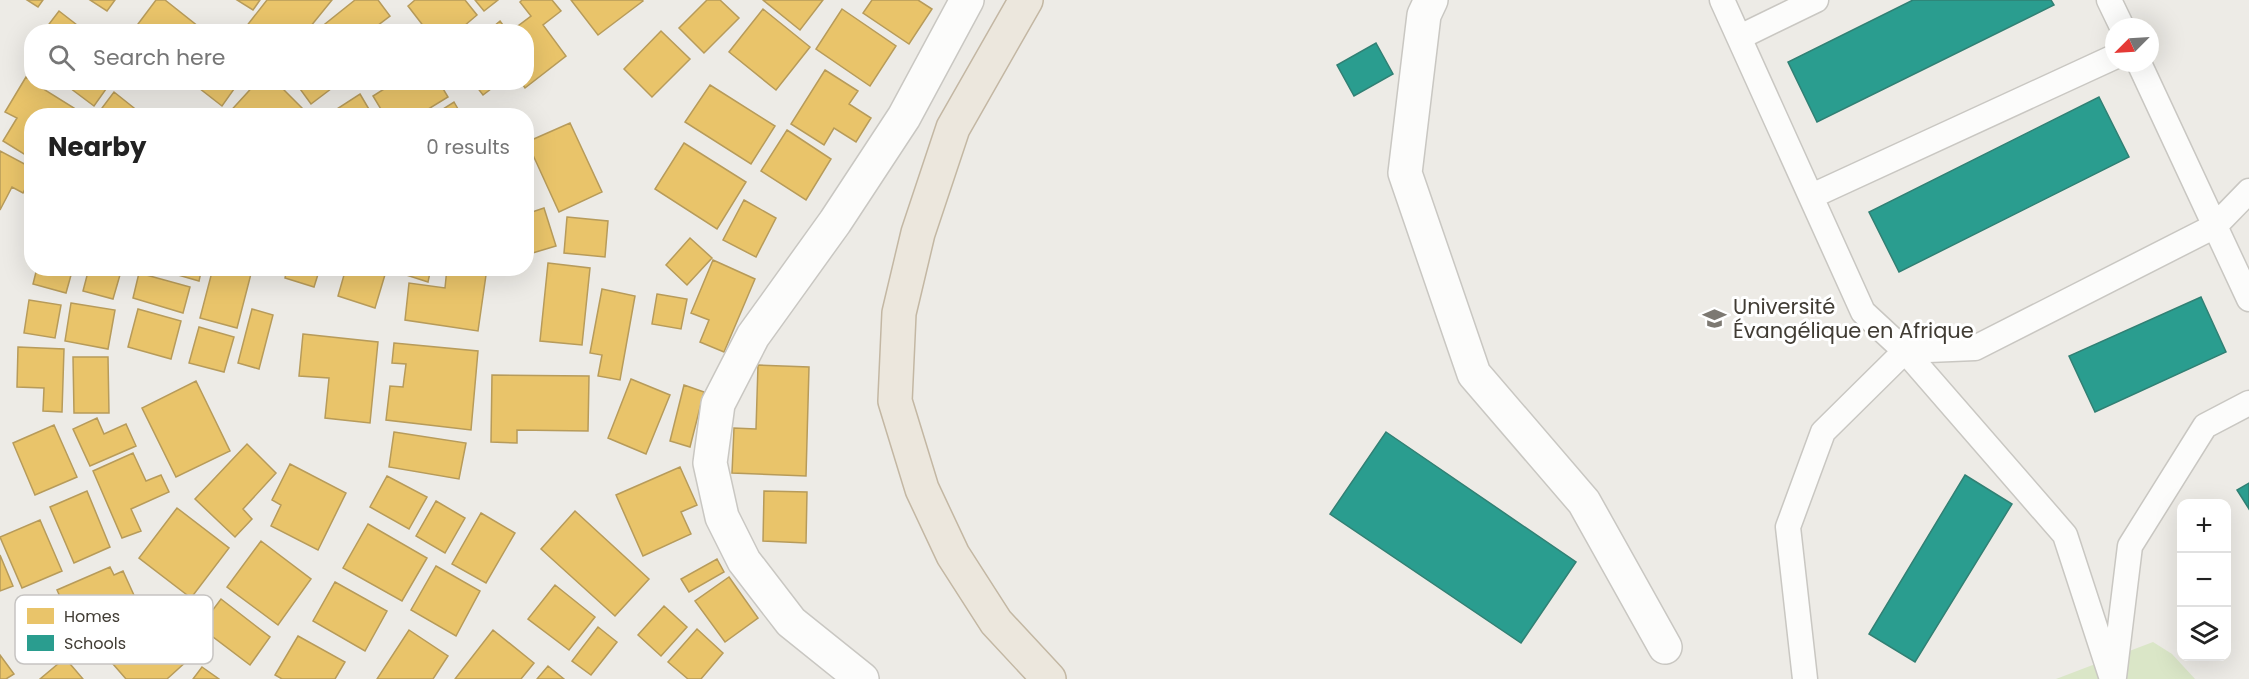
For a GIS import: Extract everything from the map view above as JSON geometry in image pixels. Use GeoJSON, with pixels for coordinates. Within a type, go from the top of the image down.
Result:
{"type":"FeatureCollection","features":[{"type":"Feature","properties":{"kind":"highway"},"geometry":{"type":"LineString","coordinates":[[1026,0],[953,128],[918,233],[899,313],[896,401],[922,489],[953,555],[996,622],[1049,679]]}},
{"type":"Feature","properties":{"kind":"street"},"geometry":{"type":"LineString","coordinates":[[862,679],[792,622],[744,561],[722,517],[710,463],[718,404],[753,336],[835,222],[904,117],[967,0]]}},
{"type":"Feature","properties":{"kind":"street"},"geometry":{"type":"LineString","coordinates":[[1431,0],[1424,15],[1405,173],[1474,374],[1584,502],[1665,647]]}},
{"type":"Feature","properties":{"kind":"lane"},"geometry":{"type":"LineString","coordinates":[[1722,0],[1863,312],[1905,351],[2065,535],[2113,679]]}},
{"type":"Feature","properties":{"kind":"lane"},"geometry":{"type":"LineString","coordinates":[[1740,36],[1816,0]]}},
{"type":"Feature","properties":{"kind":"lane"},"geometry":{"type":"LineString","coordinates":[[2109,0],[2118,18]]}},
{"type":"Feature","properties":{"kind":"lane"},"geometry":{"type":"LineString","coordinates":[[1812,196],[2105,61]]}},
{"type":"Feature","properties":{"kind":"lane"},"geometry":{"type":"LineString","coordinates":[[2143,72],[2249,299]]}},
{"type":"Feature","properties":{"kind":"lane"},"geometry":{"type":"LineString","coordinates":[[1806,679],[1788,527],[1823,432],[1905,351],[1975,348],[2215,226],[2249,191]]}},
{"type":"Feature","properties":{"kind":"lane"},"geometry":{"type":"LineString","coordinates":[[2113,679],[2130,546],[2205,426],[2249,403]]}},
{"type":"Feature","properties":{"kind":"green space"},"geometry":{"type":"Polygon","coordinates":[[[2153,642],[2172,654],[2195,679],[2056,679],[2153,642]]]}},
{"type":"Feature","properties":{"kind":"building: Homes"},"geometry":{"type":"Polygon","coordinates":[[[27,0],[43,0],[38,7],[27,0]]]}},
{"type":"Feature","properties":{"kind":"building: Homes"},"geometry":{"type":"Polygon","coordinates":[[[90,0],[115,0],[107,11],[90,0]]]}},
{"type":"Feature","properties":{"kind":"building: Homes"},"geometry":{"type":"Polygon","coordinates":[[[156,0],[165,0],[195,24],[138,24],[156,0]]]}},
{"type":"Feature","properties":{"kind":"building: Homes"},"geometry":{"type":"Polygon","coordinates":[[[237,0],[260,0],[253,10],[237,0]]]}},
{"type":"Feature","properties":{"kind":"building: Homes"},"geometry":{"type":"Polygon","coordinates":[[[267,0],[332,0],[312,24],[248,24],[267,0]]]}},
{"type":"Feature","properties":{"kind":"building: Homes"},"geometry":{"type":"Polygon","coordinates":[[[355,0],[378,0],[390,16],[380,24],[325,24],[355,0]]]}},
{"type":"Feature","properties":{"kind":"building: Homes"},"geometry":{"type":"Polygon","coordinates":[[[415,0],[465,0],[477,15],[466,24],[422,24],[408,6],[415,0]]]}},
{"type":"Feature","properties":{"kind":"building: Homes"},"geometry":{"type":"Polygon","coordinates":[[[475,0],[498,0],[484,11],[475,0]]]}},
{"type":"Feature","properties":{"kind":"building: Homes"},"geometry":{"type":"Polygon","coordinates":[[[522,0],[552,0],[561,11],[543,25],[566,56],[534,81],[534,24],[520,24],[531,16],[520,2],[522,0]]]}},
{"type":"Feature","properties":{"kind":"building: Homes"},"geometry":{"type":"Polygon","coordinates":[[[571,0],[642,0],[643,1],[598,35],[571,0]]]}},
{"type":"Feature","properties":{"kind":"building: Homes"},"geometry":{"type":"Polygon","coordinates":[[[707,0],[720,0],[739,18],[704,53],[679,28],[707,0]]]}},
{"type":"Feature","properties":{"kind":"building: Homes"},"geometry":{"type":"Polygon","coordinates":[[[763,0],[823,0],[800,30],[763,0]]]}},
{"type":"Feature","properties":{"kind":"building: Homes"},"geometry":{"type":"Polygon","coordinates":[[[872,0],[918,0],[932,9],[909,44],[863,13],[872,0]]]}},
{"type":"Feature","properties":{"kind":"building: Homes"},"geometry":{"type":"Polygon","coordinates":[[[763,9],[810,47],[776,90],[729,52],[763,9]]]}},
{"type":"Feature","properties":{"kind":"building: Homes"},"geometry":{"type":"Polygon","coordinates":[[[842,9],[896,46],[870,86],[816,49],[842,9]]]}},
{"type":"Feature","properties":{"kind":"building: Homes"},"geometry":{"type":"Polygon","coordinates":[[[59,11],[76,24],[49,24],[59,11]]]}},
{"type":"Feature","properties":{"kind":"building: Homes"},"geometry":{"type":"Polygon","coordinates":[[[661,31],[690,59],[652,97],[624,69],[661,31]]]}},
{"type":"Feature","properties":{"kind":"building: Homes"},"geometry":{"type":"Polygon","coordinates":[[[825,70],[858,91],[849,104],[871,118],[856,142],[834,128],[824,145],[791,124],[825,70]]]}},
{"type":"Feature","properties":{"kind":"building: Homes"},"geometry":{"type":"Polygon","coordinates":[[[24,80],[24,90],[45,90],[74,108],[24,108],[24,154],[3,141],[17,118],[5,112],[24,80]]]}},
{"type":"Feature","properties":{"kind":"building: Homes"},"geometry":{"type":"Polygon","coordinates":[[[710,85],[775,126],[751,164],[685,122],[710,85]]]}},
{"type":"Feature","properties":{"kind":"building: Homes"},"geometry":{"type":"Polygon","coordinates":[[[73,90],[105,90],[94,106],[73,90]]]}},
{"type":"Feature","properties":{"kind":"building: Homes"},"geometry":{"type":"Polygon","coordinates":[[[202,90],[233,90],[222,106],[202,90]]]}},
{"type":"Feature","properties":{"kind":"building: Homes"},"geometry":{"type":"Polygon","coordinates":[[[250,90],[284,90],[302,108],[233,108],[250,90]]]}},
{"type":"Feature","properties":{"kind":"building: Homes"},"geometry":{"type":"Polygon","coordinates":[[[301,90],[329,90],[311,104],[301,90]]]}},
{"type":"Feature","properties":{"kind":"building: Homes"},"geometry":{"type":"Polygon","coordinates":[[[382,90],[444,90],[448,97],[430,108],[380,108],[373,96],[382,90]]]}},
{"type":"Feature","properties":{"kind":"building: Homes"},"geometry":{"type":"Polygon","coordinates":[[[479,90],[490,90],[483,95],[479,90]]]}},
{"type":"Feature","properties":{"kind":"building: Homes"},"geometry":{"type":"Polygon","coordinates":[[[114,92],[134,108],[102,108],[114,92]]]}},
{"type":"Feature","properties":{"kind":"building: Homes"},"geometry":{"type":"Polygon","coordinates":[[[360,94],[368,108],[338,108],[360,94]]]}},
{"type":"Feature","properties":{"kind":"building: Homes"},"geometry":{"type":"Polygon","coordinates":[[[454,102],[457,108],[445,108],[454,102]]]}},
{"type":"Feature","properties":{"kind":"building: Homes"},"geometry":{"type":"Polygon","coordinates":[[[570,123],[602,192],[559,212],[534,157],[534,139],[570,123]]]}},
{"type":"Feature","properties":{"kind":"building: Homes"},"geometry":{"type":"Polygon","coordinates":[[[787,130],[831,159],[806,200],[761,171],[787,130]]]}},
{"type":"Feature","properties":{"kind":"building: Homes"},"geometry":{"type":"Polygon","coordinates":[[[684,143],[746,182],[717,229],[655,189],[684,143]]]}},
{"type":"Feature","properties":{"kind":"building: Homes"},"geometry":{"type":"Polygon","coordinates":[[[0,151],[24,164],[24,191],[23,193],[12,187],[0,210],[0,151]]]}},
{"type":"Feature","properties":{"kind":"building: Homes"},"geometry":{"type":"Polygon","coordinates":[[[744,200],[776,218],[756,257],[723,240],[744,200]]]}},
{"type":"Feature","properties":{"kind":"building: Homes"},"geometry":{"type":"Polygon","coordinates":[[[544,208],[556,246],[534,253],[534,211],[544,208]]]}},
{"type":"Feature","properties":{"kind":"building: Homes"},"geometry":{"type":"Polygon","coordinates":[[[567,217],[608,221],[605,257],[564,253],[567,217]]]}},
{"type":"Feature","properties":{"kind":"building: Homes"},"geometry":{"type":"Polygon","coordinates":[[[690,238],[712,258],[687,285],[666,265],[690,238]]]}},
{"type":"Feature","properties":{"kind":"building: Homes"},"geometry":{"type":"Polygon","coordinates":[[[713,260],[755,279],[724,352],[700,342],[709,320],[691,313],[713,260]]]}},
{"type":"Feature","properties":{"kind":"building: Homes"},"geometry":{"type":"Polygon","coordinates":[[[548,263],[590,268],[582,345],[540,341],[548,263]]]}},
{"type":"Feature","properties":{"kind":"building: Homes"},"geometry":{"type":"Polygon","coordinates":[[[35,276],[71,276],[66,293],[33,284],[35,276]]]}},
{"type":"Feature","properties":{"kind":"building: Homes"},"geometry":{"type":"Polygon","coordinates":[[[87,276],[120,276],[113,299],[83,291],[87,276]]]}},
{"type":"Feature","properties":{"kind":"building: Homes"},"geometry":{"type":"Polygon","coordinates":[[[138,276],[150,276],[190,287],[183,313],[133,298],[138,276]]]}},
{"type":"Feature","properties":{"kind":"building: Homes"},"geometry":{"type":"Polygon","coordinates":[[[182,276],[200,276],[199,281],[182,276]]]}},
{"type":"Feature","properties":{"kind":"building: Homes"},"geometry":{"type":"Polygon","coordinates":[[[211,276],[250,276],[237,328],[200,318],[211,276]]]}},
{"type":"Feature","properties":{"kind":"building: Homes"},"geometry":{"type":"Polygon","coordinates":[[[285,276],[317,276],[314,287],[285,278],[285,276]]]}},
{"type":"Feature","properties":{"kind":"building: Homes"},"geometry":{"type":"Polygon","coordinates":[[[344,276],[385,276],[375,308],[338,296],[344,276]]]}},
{"type":"Feature","properties":{"kind":"building: Homes"},"geometry":{"type":"Polygon","coordinates":[[[409,276],[429,276],[428,282],[409,276]]]}},
{"type":"Feature","properties":{"kind":"building: Homes"},"geometry":{"type":"Polygon","coordinates":[[[446,276],[486,276],[478,331],[405,320],[409,283],[445,288],[446,276]]]}},
{"type":"Feature","properties":{"kind":"building: Homes"},"geometry":{"type":"Polygon","coordinates":[[[602,289],[635,296],[620,380],[598,376],[602,355],[590,353],[602,289]]]}},
{"type":"Feature","properties":{"kind":"building: Homes"},"geometry":{"type":"Polygon","coordinates":[[[657,294],[687,299],[681,329],[652,324],[657,294]]]}},
{"type":"Feature","properties":{"kind":"building: Homes"},"geometry":{"type":"Polygon","coordinates":[[[29,300],[61,305],[55,338],[24,333],[29,300]]]}},
{"type":"Feature","properties":{"kind":"building: Homes"},"geometry":{"type":"Polygon","coordinates":[[[71,303],[115,310],[108,349],[65,341],[71,303]]]}},
{"type":"Feature","properties":{"kind":"building: Homes"},"geometry":{"type":"Polygon","coordinates":[[[138,309],[181,321],[171,359],[128,347],[138,309]]]}},
{"type":"Feature","properties":{"kind":"building: Homes"},"geometry":{"type":"Polygon","coordinates":[[[252,309],[273,315],[259,369],[238,363],[252,309]]]}},
{"type":"Feature","properties":{"kind":"building: Homes"},"geometry":{"type":"Polygon","coordinates":[[[199,327],[234,337],[224,372],[189,363],[199,327]]]}},
{"type":"Feature","properties":{"kind":"building: Homes"},"geometry":{"type":"Polygon","coordinates":[[[303,334],[378,342],[370,423],[325,418],[329,378],[299,376],[303,334]]]}},
{"type":"Feature","properties":{"kind":"building: Homes"},"geometry":{"type":"Polygon","coordinates":[[[394,343],[478,351],[471,430],[386,420],[390,386],[403,387],[406,364],[392,363],[394,343]]]}},
{"type":"Feature","properties":{"kind":"building: Homes"},"geometry":{"type":"Polygon","coordinates":[[[18,347],[64,349],[62,412],[43,411],[44,388],[17,387],[18,347]]]}},
{"type":"Feature","properties":{"kind":"building: Homes"},"geometry":{"type":"Polygon","coordinates":[[[73,357],[108,357],[109,413],[74,413],[73,357]]]}},
{"type":"Feature","properties":{"kind":"building: Homes"},"geometry":{"type":"Polygon","coordinates":[[[758,365],[809,367],[806,476],[732,473],[734,428],[756,429],[758,365]]]}},
{"type":"Feature","properties":{"kind":"building: Homes"},"geometry":{"type":"Polygon","coordinates":[[[492,375],[589,376],[588,431],[517,430],[517,443],[491,442],[492,375]]]}},
{"type":"Feature","properties":{"kind":"building: Homes"},"geometry":{"type":"Polygon","coordinates":[[[631,379],[670,395],[646,454],[608,438],[631,379]]]}},
{"type":"Feature","properties":{"kind":"building: Homes"},"geometry":{"type":"Polygon","coordinates":[[[196,381],[230,451],[176,477],[142,408],[196,381]]]}},
{"type":"Feature","properties":{"kind":"building: Homes"},"geometry":{"type":"Polygon","coordinates":[[[684,385],[704,392],[690,447],[670,441],[684,385]]]}},
{"type":"Feature","properties":{"kind":"building: Homes"},"geometry":{"type":"Polygon","coordinates":[[[97,418],[104,434],[126,424],[136,446],[90,466],[73,429],[97,418]]]}},
{"type":"Feature","properties":{"kind":"building: Homes"},"geometry":{"type":"Polygon","coordinates":[[[54,425],[77,477],[35,495],[13,443],[54,425]]]}},
{"type":"Feature","properties":{"kind":"building: Homes"},"geometry":{"type":"Polygon","coordinates":[[[394,432],[466,443],[459,479],[389,467],[394,432]]]}},
{"type":"Feature","properties":{"kind":"building: Homes"},"geometry":{"type":"Polygon","coordinates":[[[247,444],[276,473],[243,509],[252,519],[235,537],[195,499],[247,444]]]}},
{"type":"Feature","properties":{"kind":"building: Homes"},"geometry":{"type":"Polygon","coordinates":[[[133,453],[146,481],[161,475],[169,492],[131,509],[141,531],[122,538],[93,471],[133,453]]]}},
{"type":"Feature","properties":{"kind":"building: Homes"},"geometry":{"type":"Polygon","coordinates":[[[290,464],[346,493],[318,550],[271,526],[281,505],[272,500],[290,464]]]}},
{"type":"Feature","properties":{"kind":"building: Homes"},"geometry":{"type":"Polygon","coordinates":[[[680,467],[697,505],[681,512],[691,534],[643,556],[616,495],[680,467]]]}},
{"type":"Feature","properties":{"kind":"building: Homes"},"geometry":{"type":"Polygon","coordinates":[[[387,476],[427,497],[409,529],[370,507],[387,476]]]}},
{"type":"Feature","properties":{"kind":"building: Homes"},"geometry":{"type":"Polygon","coordinates":[[[87,491],[110,547],[74,563],[50,507],[87,491]]]}},
{"type":"Feature","properties":{"kind":"building: Homes"},"geometry":{"type":"Polygon","coordinates":[[[764,491],[807,492],[806,543],[763,541],[764,491]]]}},
{"type":"Feature","properties":{"kind":"building: Homes"},"geometry":{"type":"Polygon","coordinates":[[[436,501],[465,518],[445,553],[416,536],[436,501]]]}},
{"type":"Feature","properties":{"kind":"building: Homes"},"geometry":{"type":"Polygon","coordinates":[[[177,508],[229,548],[193,595],[187,595],[139,558],[177,508]]]}},
{"type":"Feature","properties":{"kind":"building: Homes"},"geometry":{"type":"Polygon","coordinates":[[[575,511],[649,579],[615,616],[541,549],[575,511]]]}},
{"type":"Feature","properties":{"kind":"building: Homes"},"geometry":{"type":"Polygon","coordinates":[[[481,513],[515,533],[486,583],[452,564],[481,513]]]}},
{"type":"Feature","properties":{"kind":"building: Homes"},"geometry":{"type":"Polygon","coordinates":[[[40,520],[62,571],[22,588],[0,537],[40,520]]]}},
{"type":"Feature","properties":{"kind":"building: Homes"},"geometry":{"type":"Polygon","coordinates":[[[368,524],[427,558],[402,601],[343,568],[368,524]]]}},
{"type":"Feature","properties":{"kind":"building: Homes"},"geometry":{"type":"Polygon","coordinates":[[[261,541],[311,579],[278,625],[227,587],[261,541]]]}},
{"type":"Feature","properties":{"kind":"building: Homes"},"geometry":{"type":"Polygon","coordinates":[[[0,555],[13,586],[0,591],[0,555]]]}},
{"type":"Feature","properties":{"kind":"building: Homes"},"geometry":{"type":"Polygon","coordinates":[[[717,559],[724,572],[689,592],[681,579],[717,559]]]}},
{"type":"Feature","properties":{"kind":"building: Homes"},"geometry":{"type":"Polygon","coordinates":[[[436,566],[480,591],[456,636],[411,610],[436,566]]]}},
{"type":"Feature","properties":{"kind":"building: Homes"},"geometry":{"type":"Polygon","coordinates":[[[110,567],[114,575],[123,571],[134,595],[59,595],[57,590],[110,567]]]}},
{"type":"Feature","properties":{"kind":"building: Homes"},"geometry":{"type":"Polygon","coordinates":[[[729,577],[758,618],[725,642],[695,601],[729,577]]]}},
{"type":"Feature","properties":{"kind":"building: Homes"},"geometry":{"type":"Polygon","coordinates":[[[335,582],[387,611],[365,651],[313,621],[335,582]]]}},
{"type":"Feature","properties":{"kind":"building: Homes"},"geometry":{"type":"Polygon","coordinates":[[[555,585],[595,617],[569,650],[528,619],[555,585]]]}},
{"type":"Feature","properties":{"kind":"building: Homes"},"geometry":{"type":"Polygon","coordinates":[[[221,599],[270,637],[250,665],[213,637],[213,610],[221,599]]]}},
{"type":"Feature","properties":{"kind":"building: Homes"},"geometry":{"type":"Polygon","coordinates":[[[664,606],[687,627],[661,656],[638,635],[664,606]]]}},
{"type":"Feature","properties":{"kind":"building: Homes"},"geometry":{"type":"Polygon","coordinates":[[[598,627],[617,642],[591,675],[572,661],[598,627]]]}},
{"type":"Feature","properties":{"kind":"building: Homes"},"geometry":{"type":"Polygon","coordinates":[[[697,629],[723,653],[701,679],[688,679],[668,662],[697,629]]]}},
{"type":"Feature","properties":{"kind":"building: Homes"},"geometry":{"type":"Polygon","coordinates":[[[409,630],[448,656],[433,679],[377,679],[409,630]]]}},
{"type":"Feature","properties":{"kind":"building: Homes"},"geometry":{"type":"Polygon","coordinates":[[[493,630],[534,663],[521,679],[455,679],[493,630]]]}},
{"type":"Feature","properties":{"kind":"building: Homes"},"geometry":{"type":"Polygon","coordinates":[[[298,636],[345,662],[335,679],[282,679],[275,675],[298,636]]]}},
{"type":"Feature","properties":{"kind":"building: Homes"},"geometry":{"type":"Polygon","coordinates":[[[0,655],[14,674],[6,679],[0,679],[0,655]]]}},
{"type":"Feature","properties":{"kind":"building: Homes"},"geometry":{"type":"Polygon","coordinates":[[[58,664],[70,664],[83,679],[40,679],[58,664]]]}},
{"type":"Feature","properties":{"kind":"building: Homes"},"geometry":{"type":"Polygon","coordinates":[[[113,664],[184,664],[167,679],[126,679],[113,664]]]}},
{"type":"Feature","properties":{"kind":"building: Homes"},"geometry":{"type":"Polygon","coordinates":[[[548,666],[564,679],[537,679],[548,666]]]}},
{"type":"Feature","properties":{"kind":"building: Homes"},"geometry":{"type":"Polygon","coordinates":[[[202,667],[219,679],[193,679],[202,667]]]}},
{"type":"Feature","properties":{"kind":"building: Schools"},"geometry":{"type":"Polygon","coordinates":[[[1913,0],[2051,0],[2054,5],[1817,122],[1788,62],[1913,0]]]}},
{"type":"Feature","properties":{"kind":"building: Schools"},"geometry":{"type":"Polygon","coordinates":[[[1376,43],[1393,74],[1354,96],[1337,65],[1376,43]]]}},
{"type":"Feature","properties":{"kind":"building: Schools"},"geometry":{"type":"Polygon","coordinates":[[[2099,97],[2129,157],[1899,272],[1869,212],[2099,97]]]}},
{"type":"Feature","properties":{"kind":"building: Schools"},"geometry":{"type":"Polygon","coordinates":[[[2201,297],[2226,352],[2095,412],[2069,356],[2201,297]]]}},
{"type":"Feature","properties":{"kind":"building: Schools"},"geometry":{"type":"Polygon","coordinates":[[[1386,432],[1576,562],[1521,643],[1330,514],[1386,432]]]}},
{"type":"Feature","properties":{"kind":"building: Schools"},"geometry":{"type":"Polygon","coordinates":[[[1965,475],[2012,504],[1915,662],[1869,634],[1965,475]]]}},
{"type":"Feature","properties":{"kind":"building: Schools"},"geometry":{"type":"Polygon","coordinates":[[[2249,483],[2249,509],[2237,490],[2249,483]]]}},
{"type":"Feature","properties":{"kind":"place","name":"Université Évangélique en Afrique"},"geometry":{"type":"Point","coordinates":[1715,318]}}]}
